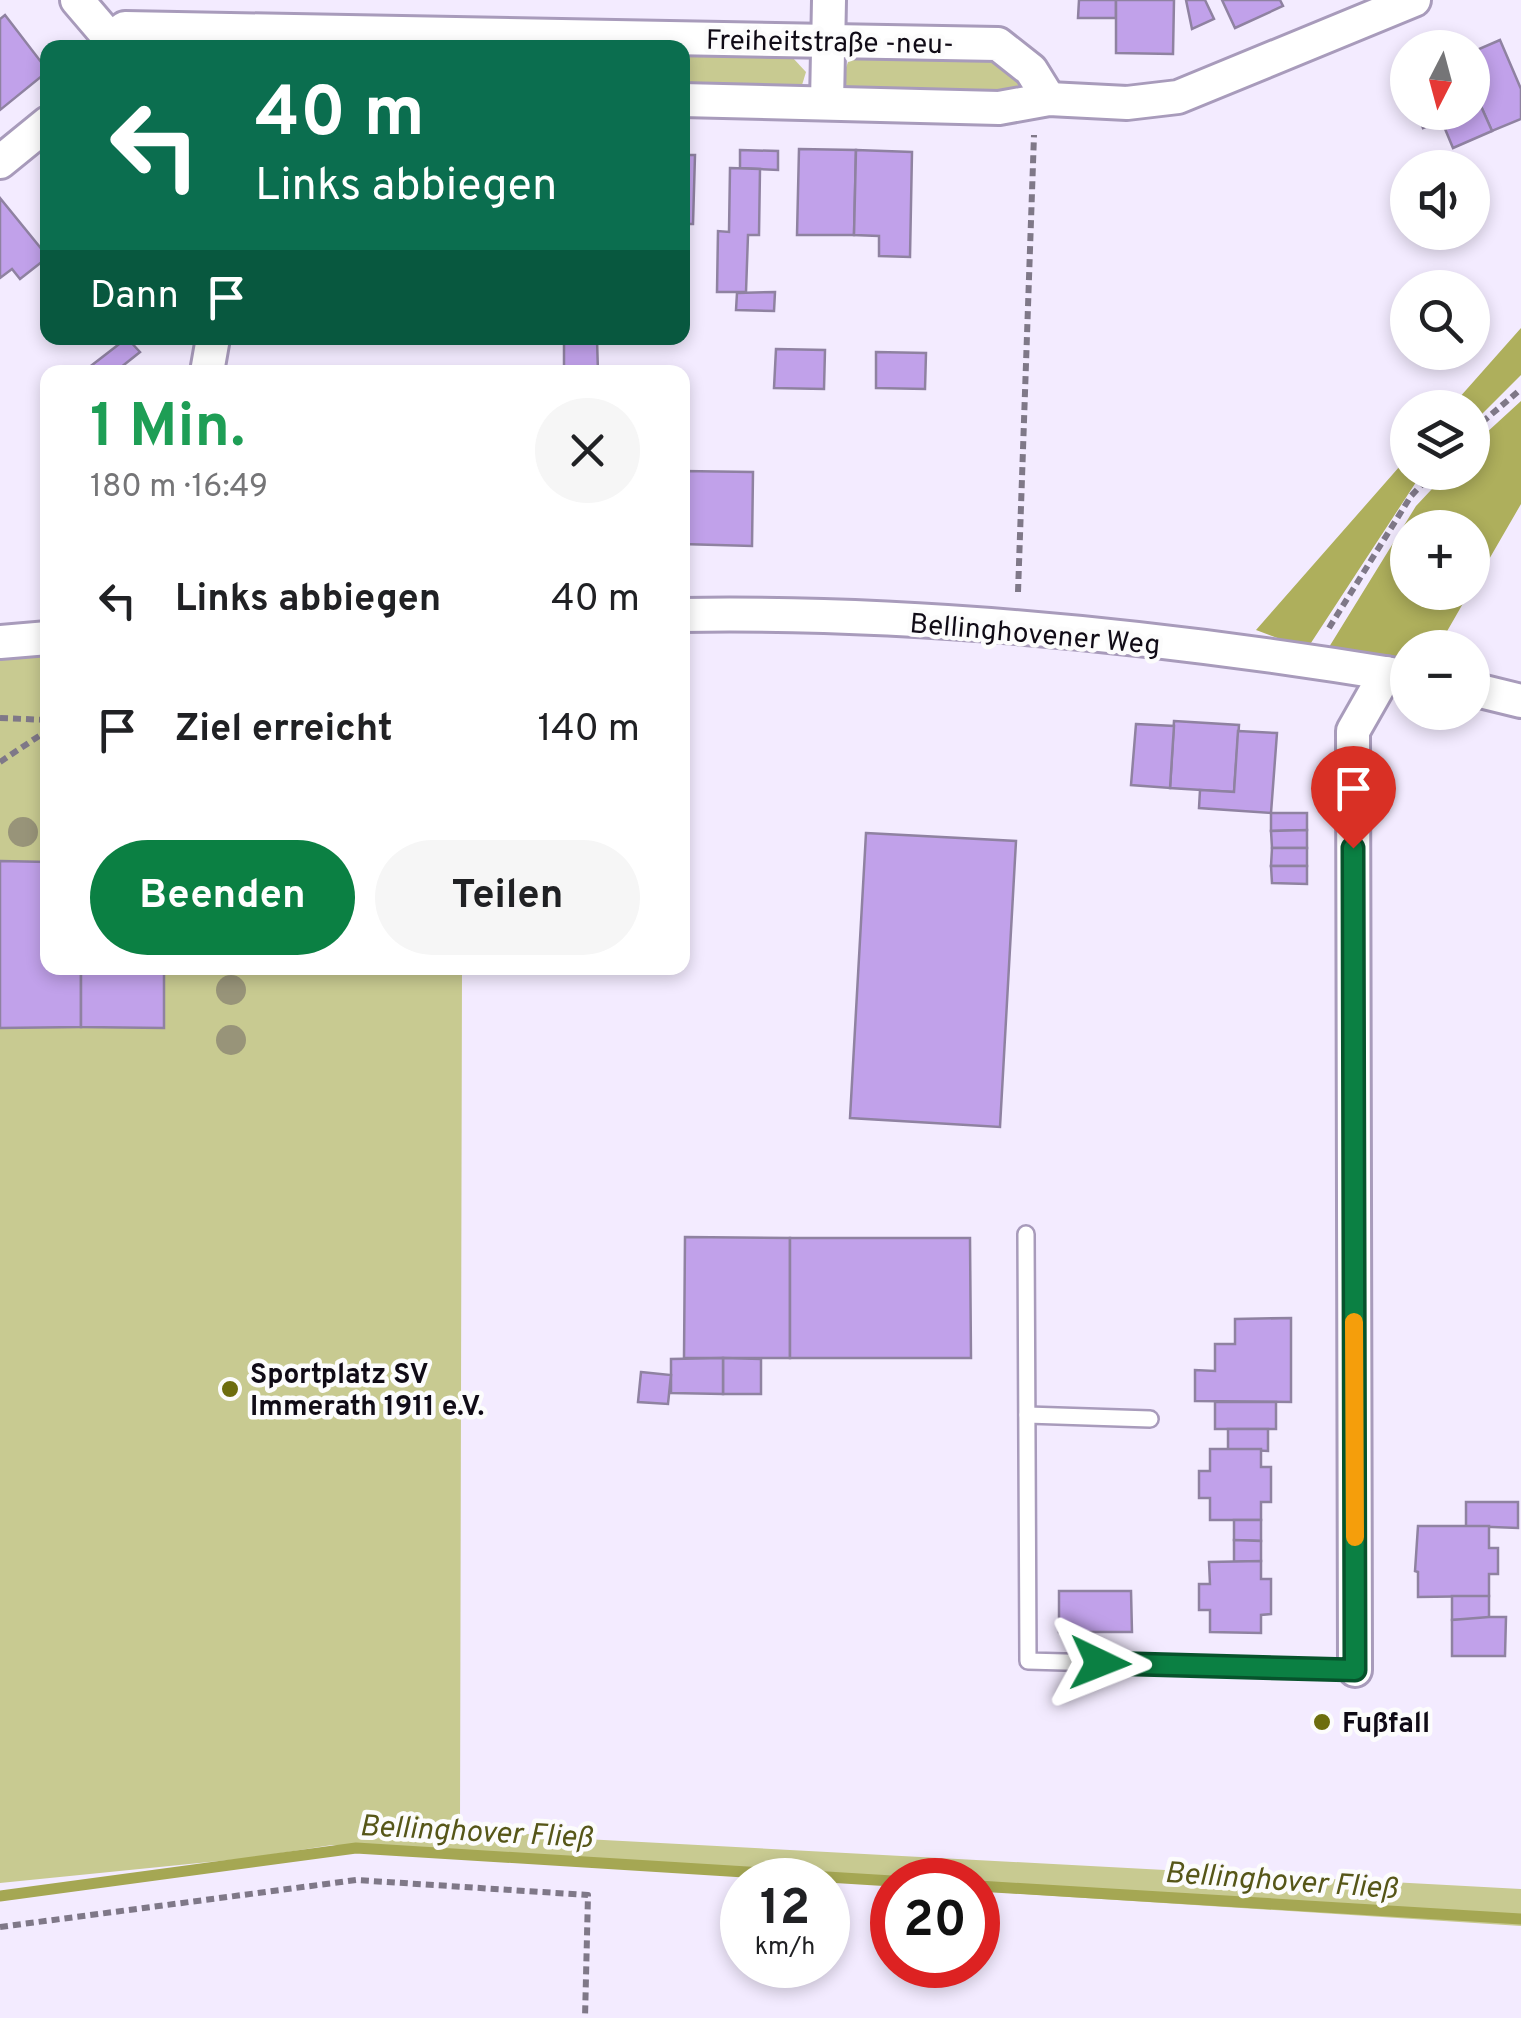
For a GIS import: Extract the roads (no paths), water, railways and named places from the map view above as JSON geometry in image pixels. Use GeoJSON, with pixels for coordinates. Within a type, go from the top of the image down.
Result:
{"type":"FeatureCollection","features":[{"type":"Feature","properties":{"kind":"street","name":"Freiheitstraße -neu-"},"geometry":{"type":"LineString","coordinates":[[77,0],[111,40]]}},
{"type":"Feature","properties":{"kind":"street"},"geometry":{"type":"LineString","coordinates":[[827,103],[829,0]]}},
{"type":"Feature","properties":{"kind":"street"},"geometry":{"type":"LineString","coordinates":[[690,100],[999,108],[1049,99],[1127,103],[1178,97],[1414,0]]}},
{"type":"Feature","properties":{"kind":"street","name":"Freiheitstraße -neu-"},"geometry":{"type":"LineString","coordinates":[[116,40],[125,28],[381,26],[998,44],[1031,70],[1049,99]]}},
{"type":"Feature","properties":{"kind":"street"},"geometry":{"type":"LineString","coordinates":[[0,162],[40,130]]}},
{"type":"Feature","properties":{"kind":"street","name":"Bellinghovener Weg"},"geometry":{"type":"LineString","coordinates":[[690,615],[803,613],[1017,629],[1301,658],[1390,673]]}},
{"type":"Feature","properties":{"kind":"street"},"geometry":{"type":"LineString","coordinates":[[0,642],[40,639]]}},
{"type":"Feature","properties":{"kind":"street","name":"Bellinghovener Weg"},"geometry":{"type":"LineString","coordinates":[[1355,1670],[1352,731],[1390,683]]}},
{"type":"Feature","properties":{"kind":"street"},"geometry":{"type":"LineString","coordinates":[[1490,693],[1521,701]]}},
{"type":"Feature","properties":{"kind":"lane"},"geometry":{"type":"LineString","coordinates":[[1026,1234],[1028,1661],[1355,1670]]}},
{"type":"Feature","properties":{"kind":"lane"},"geometry":{"type":"LineString","coordinates":[[1027,1415],[1150,1419]]}},
{"type":"Feature","properties":{"kind":"waterway","name":"Bellinghover Fließ"},"geometry":{"type":"LineString","coordinates":[[0,1896],[356,1848],[870,1880]]}},
{"type":"Feature","properties":{"kind":"waterway","name":"Bellinghover Fließ"},"geometry":{"type":"LineString","coordinates":[[1000,1887],[1521,1919]]}},
{"type":"Feature","properties":{"kind":"place","name":"Sportplatz SV Immerath 1911 e.V."},"geometry":{"type":"Point","coordinates":[230,1389]}},
{"type":"Feature","properties":{"kind":"place","name":"Fußfall"},"geometry":{"type":"Point","coordinates":[1322,1722]}}]}
